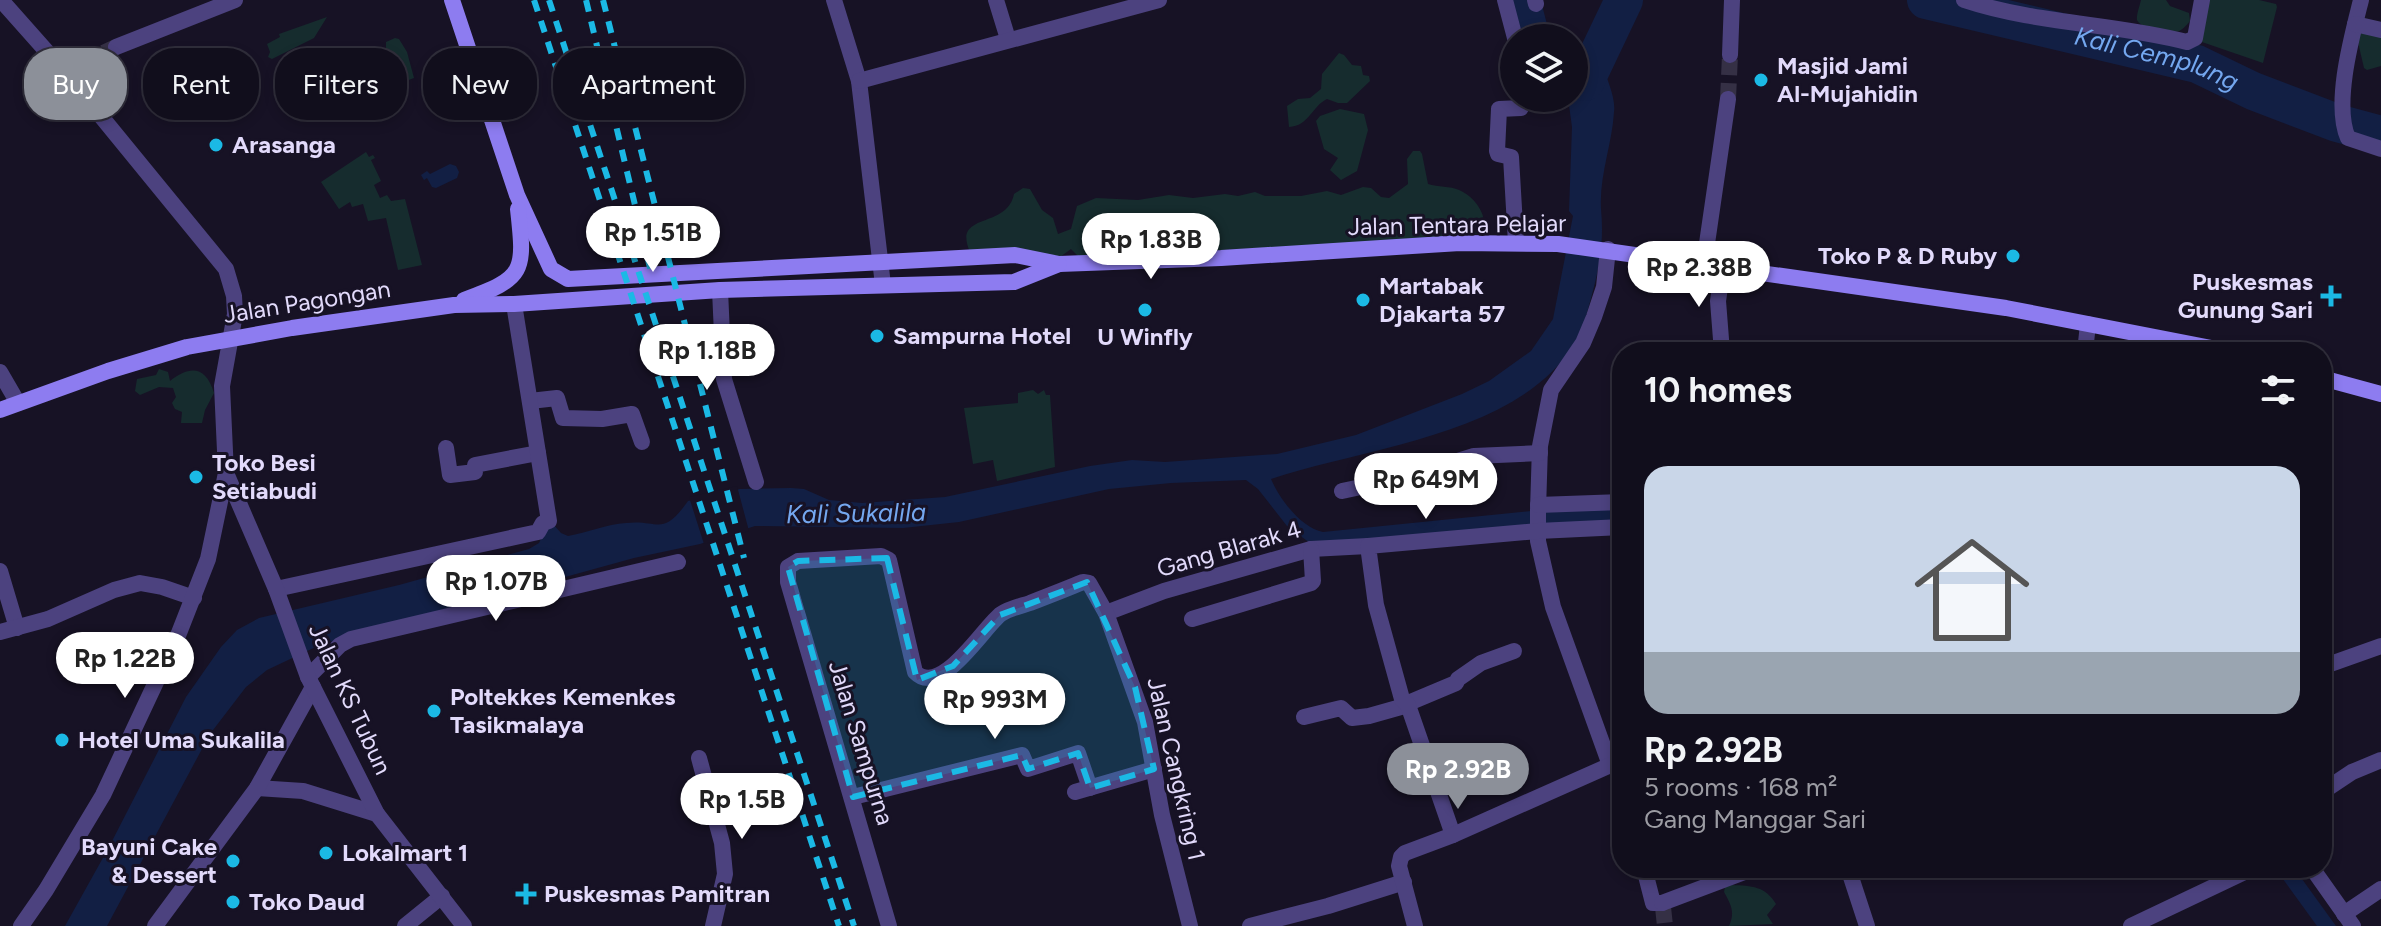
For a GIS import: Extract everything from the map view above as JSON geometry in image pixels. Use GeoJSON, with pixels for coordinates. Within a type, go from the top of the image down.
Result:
{"type":"FeatureCollection","features":[{"type":"Feature","properties":{"kind":"main road"},"geometry":{"type":"LineString","coordinates":[[452,0],[517,195],[522,250],[514,277],[454,305]]}},
{"type":"Feature","properties":{"kind":"main road","name":"Jalan Tentara Pelajar"},"geometry":{"type":"LineString","coordinates":[[517,195],[551,269],[561,277],[574,280],[1015,255],[1059,264],[1221,258],[1460,243],[1558,244],[2006,308],[2181,342]]}},
{"type":"Feature","properties":{"kind":"main road","name":"Jalan Tentara Pelajar"},"geometry":{"type":"LineString","coordinates":[[632,295],[1014,282],[1059,264]]}},
{"type":"Feature","properties":{"kind":"main road","name":"Jalan Pagongan"},"geometry":{"type":"LineString","coordinates":[[0,410],[108,371],[187,347],[230,338],[454,305],[632,295]]}},
{"type":"Feature","properties":{"kind":"main road"},"geometry":{"type":"LineString","coordinates":[[2332,381],[2381,394]]}},
{"type":"Feature","properties":{"kind":"street"},"geometry":{"type":"LineString","coordinates":[[1,0],[44,48]]}},
{"type":"Feature","properties":{"kind":"street"},"geometry":{"type":"LineString","coordinates":[[116,47],[235,0]]}},
{"type":"Feature","properties":{"kind":"street"},"geometry":{"type":"LineString","coordinates":[[834,0],[859,81],[883,285]]}},
{"type":"Feature","properties":{"kind":"street"},"geometry":{"type":"LineString","coordinates":[[996,0],[1008,39]]}},
{"type":"Feature","properties":{"kind":"street"},"geometry":{"type":"LineString","coordinates":[[859,81],[1159,0]]}},
{"type":"Feature","properties":{"kind":"street"},"geometry":{"type":"LineString","coordinates":[[1505,0],[1511,24]]}},
{"type":"Feature","properties":{"kind":"street"},"geometry":{"type":"LineString","coordinates":[[1730,55],[1732,0]]}},
{"type":"Feature","properties":{"kind":"street"},"geometry":{"type":"LineString","coordinates":[[1964,0],[2045,18],[2109,29],[2129,29],[2187,42],[2195,38],[2202,0]]}},
{"type":"Feature","properties":{"kind":"street"},"geometry":{"type":"LineString","coordinates":[[2045,18],[2048,0]]}},
{"type":"Feature","properties":{"kind":"street"},"geometry":{"type":"LineString","coordinates":[[2361,0],[2345,79],[2345,131],[2348,138],[2381,149]]}},
{"type":"Feature","properties":{"kind":"street"},"geometry":{"type":"LineString","coordinates":[[2355,24],[2381,30]]}},
{"type":"Feature","properties":{"kind":"street"},"geometry":{"type":"LineString","coordinates":[[1704,264],[1728,99]]}},
{"type":"Feature","properties":{"kind":"street"},"geometry":{"type":"LineString","coordinates":[[1500,109],[1497,151],[1511,157],[1516,243]]}},
{"type":"Feature","properties":{"kind":"street"},"geometry":{"type":"LineString","coordinates":[[21,926],[103,795],[194,598],[208,559],[226,473],[222,386],[235,314],[234,296],[226,269],[104,120]]}},
{"type":"Feature","properties":{"kind":"street"},"geometry":{"type":"LineString","coordinates":[[1607,249],[1604,287],[1594,317],[1583,343],[1551,390],[1540,453],[1538,518],[1540,552],[1553,607],[1612,753]]}},
{"type":"Feature","properties":{"kind":"street"},"geometry":{"type":"LineString","coordinates":[[1721,342],[1718,301],[1723,266]]}},
{"type":"Feature","properties":{"kind":"street"},"geometry":{"type":"LineString","coordinates":[[720,290],[724,379],[756,482]]}},
{"type":"Feature","properties":{"kind":"street"},"geometry":{"type":"LineString","coordinates":[[278,596],[538,532],[543,523],[550,519],[514,304]]}},
{"type":"Feature","properties":{"kind":"street"},"geometry":{"type":"LineString","coordinates":[[2086,342],[2088,324]]}},
{"type":"Feature","properties":{"kind":"street"},"geometry":{"type":"LineString","coordinates":[[0,372],[18,403]]}},
{"type":"Feature","properties":{"kind":"street"},"geometry":{"type":"LineString","coordinates":[[530,401],[557,398],[563,418],[602,419],[632,414],[642,442]]}},
{"type":"Feature","properties":{"kind":"street"},"geometry":{"type":"LineString","coordinates":[[446,448],[450,475],[475,472],[475,465],[538,453]]}},
{"type":"Feature","properties":{"kind":"street"},"geometry":{"type":"LineString","coordinates":[[1342,491],[1403,478],[1463,462],[1474,456],[1540,453]]}},
{"type":"Feature","properties":{"kind":"street","name":"Jalan KS Tubun"},"geometry":{"type":"LineString","coordinates":[[226,473],[311,682],[377,814],[464,926]]}},
{"type":"Feature","properties":{"kind":"street"},"geometry":{"type":"LineString","coordinates":[[1538,518],[1612,504]]}},
{"type":"Feature","properties":{"kind":"street"},"geometry":{"type":"LineString","coordinates":[[1538,518],[1612,526]]}},
{"type":"Feature","properties":{"kind":"street","name":"Gang Blarak 4"},"geometry":{"type":"LineString","coordinates":[[1106,613],[1164,591],[1311,549],[1368,546],[1538,518]]}},
{"type":"Feature","properties":{"kind":"street"},"geometry":{"type":"LineString","coordinates":[[1368,546],[1376,605],[1402,699],[1407,704],[1453,835]]}},
{"type":"Feature","properties":{"kind":"street"},"geometry":{"type":"LineString","coordinates":[[1192,619],[1311,583],[1311,549]]}},
{"type":"Feature","properties":{"kind":"street","name":"Jalan Sampurna"},"geometry":{"type":"LineString","coordinates":[[889,926],[786,574],[788,567],[798,561],[887,558],[892,564],[915,672],[926,678],[953,666],[1006,611],[1088,583]]}},
{"type":"Feature","properties":{"kind":"street"},"geometry":{"type":"LineString","coordinates":[[155,926],[257,788],[311,682],[340,645],[351,639],[678,562]]}},
{"type":"Feature","properties":{"kind":"street"},"geometry":{"type":"LineString","coordinates":[[0,571],[8,630],[48,619],[114,590],[140,583],[194,598]]}},
{"type":"Feature","properties":{"kind":"street","name":"Jalan Cangkring 1"},"geometry":{"type":"LineString","coordinates":[[1088,583],[1106,613],[1145,722],[1172,859],[1190,926]]}},
{"type":"Feature","properties":{"kind":"street"},"geometry":{"type":"LineString","coordinates":[[2332,663],[2381,646]]}},
{"type":"Feature","properties":{"kind":"street"},"geometry":{"type":"LineString","coordinates":[[1304,717],[1341,708],[1352,718],[1369,716],[1456,683],[1481,663],[1514,651]]}},
{"type":"Feature","properties":{"kind":"street"},"geometry":{"type":"LineString","coordinates":[[853,797],[1022,755],[1028,769],[1078,753],[1082,790],[1154,769]]}},
{"type":"Feature","properties":{"kind":"street"},"geometry":{"type":"LineString","coordinates":[[699,758],[722,843],[725,874],[713,926]]}},
{"type":"Feature","properties":{"kind":"street"},"geometry":{"type":"LineString","coordinates":[[2332,785],[2352,772],[2381,760]]}},
{"type":"Feature","properties":{"kind":"street"},"geometry":{"type":"LineString","coordinates":[[1415,926],[1399,866],[1405,853],[1612,765]]}},
{"type":"Feature","properties":{"kind":"street"},"geometry":{"type":"LineString","coordinates":[[257,788],[303,791],[377,814]]}},
{"type":"Feature","properties":{"kind":"street"},"geometry":{"type":"LineString","coordinates":[[1647,878],[1653,903],[1663,905],[1730,878]]}},
{"type":"Feature","properties":{"kind":"street"},"geometry":{"type":"LineString","coordinates":[[1851,878],[1867,926]]}},
{"type":"Feature","properties":{"kind":"street"},"geometry":{"type":"LineString","coordinates":[[2131,926],[2232,878]]}},
{"type":"Feature","properties":{"kind":"street"},"geometry":{"type":"LineString","coordinates":[[2319,878],[2348,920],[2381,889]]}},
{"type":"Feature","properties":{"kind":"street"},"geometry":{"type":"LineString","coordinates":[[1250,926],[1404,882]]}},
{"type":"Feature","properties":{"kind":"street"},"geometry":{"type":"LineString","coordinates":[[405,926],[442,896]]}},
{"type":"Feature","properties":{"kind":"highlighted area"},"geometry":{"type":"Polygon","coordinates":[[[887,558],[917,680],[953,666],[1000,615],[1087,582],[1135,687],[1154,769],[1090,788],[1078,753],[1028,769],[1022,755],[853,797],[788,567],[798,561],[887,558]]]}},
{"type":"Feature","properties":{"kind":"green space"},"geometry":{"type":"Polygon","coordinates":[[[2141,0],[2166,0],[2170,6],[2189,13],[2190,21],[2176,32],[2148,28],[2137,20],[2141,0]]]}},
{"type":"Feature","properties":{"kind":"green space"},"geometry":{"type":"Polygon","coordinates":[[[2209,0],[2259,0],[2276,4],[2263,63],[2199,41],[2209,0]]]}},
{"type":"Feature","properties":{"kind":"green space"},"geometry":{"type":"Polygon","coordinates":[[[327,17],[314,38],[294,48],[275,48],[275,58],[272,59],[268,57],[267,44],[280,37],[279,34],[327,17]]]}},
{"type":"Feature","properties":{"kind":"green space"},"geometry":{"type":"Polygon","coordinates":[[[2363,29],[2381,33],[2381,66],[2367,70],[2357,38],[2363,29]]]}},
{"type":"Feature","properties":{"kind":"green space"},"geometry":{"type":"Polygon","coordinates":[[[399,39],[405,48],[386,48],[386,42],[399,39]]]}},
{"type":"Feature","properties":{"kind":"green space"},"geometry":{"type":"Polygon","coordinates":[[[407,52],[414,78],[407,81],[407,52]]]}},
{"type":"Feature","properties":{"kind":"green space"},"geometry":{"type":"Polygon","coordinates":[[[1339,53],[1352,65],[1361,66],[1363,75],[1369,76],[1370,81],[1347,103],[1327,99],[1306,120],[1289,127],[1287,106],[1298,99],[1310,98],[1321,89],[1322,74],[1339,53]]]}},
{"type":"Feature","properties":{"kind":"green space"},"geometry":{"type":"Polygon","coordinates":[[[1340,109],[1364,114],[1368,130],[1357,171],[1341,180],[1330,170],[1338,158],[1324,149],[1316,121],[1320,116],[1340,109]]]}},
{"type":"Feature","properties":{"kind":"green space"},"geometry":{"type":"Polygon","coordinates":[[[1413,151],[1422,154],[1428,184],[1459,190],[1475,202],[1484,218],[1484,231],[1465,238],[1079,257],[1071,249],[1060,257],[970,252],[966,239],[974,225],[1002,212],[1014,194],[1023,188],[1030,189],[1042,210],[1053,218],[1058,234],[1071,229],[1077,206],[1096,198],[1138,200],[1169,195],[1193,198],[1255,192],[1265,196],[1301,196],[1327,191],[1341,195],[1363,187],[1389,198],[1408,184],[1407,159],[1413,151]]]}},
{"type":"Feature","properties":{"kind":"green space"},"geometry":{"type":"Polygon","coordinates":[[[366,152],[369,157],[373,155],[375,158],[371,160],[381,181],[374,185],[380,198],[387,195],[391,201],[405,199],[422,265],[398,270],[386,218],[368,221],[363,204],[352,207],[350,202],[339,209],[321,182],[366,152]]]}},
{"type":"Feature","properties":{"kind":"green space"},"geometry":{"type":"Polygon","coordinates":[[[159,369],[168,372],[170,381],[191,371],[207,377],[214,393],[202,423],[181,423],[182,412],[175,409],[172,403],[176,397],[173,388],[159,387],[140,395],[135,391],[137,379],[156,375],[159,369]]]}},
{"type":"Feature","properties":{"kind":"green space"},"geometry":{"type":"Polygon","coordinates":[[[1033,390],[1038,394],[1044,390],[1046,395],[1050,395],[1055,467],[997,481],[993,460],[973,464],[964,408],[1018,403],[1018,393],[1033,390]]]}},
{"type":"Feature","properties":{"kind":"green space"},"geometry":{"type":"Polygon","coordinates":[[[1732,885],[1763,890],[1776,904],[1767,915],[1773,924],[1729,926],[1732,912],[1724,892],[1725,887],[1732,885]]]}},
{"type":"Feature","properties":{"kind":"water","name":"Kali Sukalila"},"geometry":{"type":"Polygon","coordinates":[[[1588,63],[1603,66],[1614,107],[1602,185],[1599,264],[1575,343],[1549,374],[1517,399],[1436,434],[1271,479],[1292,511],[1307,525],[1323,532],[1531,511],[1612,508],[1612,524],[1310,543],[1287,526],[1258,489],[1246,480],[1109,489],[959,522],[903,528],[755,526],[700,544],[634,558],[322,644],[267,670],[246,687],[210,734],[107,926],[65,926],[186,697],[221,647],[237,630],[259,618],[399,585],[529,549],[539,543],[547,526],[553,524],[568,536],[619,524],[666,523],[688,501],[740,489],[804,489],[829,500],[862,503],[945,497],[1132,460],[1165,462],[1277,454],[1356,435],[1489,381],[1531,351],[1553,319],[1573,216],[1569,211],[1570,112],[1588,112],[1588,63]]]}},
{"type":"Feature","properties":{"kind":"water"},"geometry":{"type":"Polygon","coordinates":[[[450,164],[456,166],[459,172],[457,178],[436,188],[421,175],[427,171],[430,174],[450,164]]]}},
{"type":"Feature","properties":{"kind":"water"},"geometry":{"type":"Polygon","coordinates":[[[2282,878],[2301,878],[2336,926],[2317,926],[2282,878]]]}},
{"type":"Feature","properties":{"kind":"pier"},"geometry":{"type":"Polygon","coordinates":[[[737,486],[749,531],[704,544],[689,497],[737,486]]]}},
{"type":"Feature","properties":{"kind":"waterway","name":"Kali Cemplung"},"geometry":{"type":"LineString","coordinates":[[1521,0],[1527,24]]}},
{"type":"Feature","properties":{"kind":"waterway","name":"Kali Cemplung"},"geometry":{"type":"LineString","coordinates":[[1588,76],[1624,0]]}},
{"type":"Feature","properties":{"kind":"waterway","name":"Kali Cemplung"},"geometry":{"type":"LineString","coordinates":[[1926,0],[2197,64],[2253,91],[2337,123],[2381,135]]}},
{"type":"Feature","properties":{"kind":"tunnel"},"geometry":{"type":"LineString","coordinates":[[1728,99],[1730,55]]}},
{"type":"Feature","properties":{"kind":"tunnel"},"geometry":{"type":"LineString","coordinates":[[1663,907],[1665,926]]}},
{"type":"Feature","properties":{"kind":"railway"},"geometry":{"type":"LineString","coordinates":[[534,0],[839,926]]}},
{"type":"Feature","properties":{"kind":"railway"},"geometry":{"type":"LineString","coordinates":[[549,0],[854,926]]}},
{"type":"Feature","properties":{"kind":"railway"},"geometry":{"type":"LineString","coordinates":[[586,0],[651,272]]}},
{"type":"Feature","properties":{"kind":"railway"},"geometry":{"type":"LineString","coordinates":[[603,0],[744,558]]}},
{"type":"Feature","properties":{"kind":"place","name":"Masjid Jami Al-Mujahidin"},"geometry":{"type":"Point","coordinates":[1761,80]}},
{"type":"Feature","properties":{"kind":"place","name":"Arasanga"},"geometry":{"type":"Point","coordinates":[216,145]}},
{"type":"Feature","properties":{"kind":"place","name":"Toko P & D Ruby"},"geometry":{"type":"Point","coordinates":[2013,256]}},
{"type":"Feature","properties":{"kind":"place","name":"Puskesmas Gunung Sari"},"geometry":{"type":"Point","coordinates":[2331,296]}},
{"type":"Feature","properties":{"kind":"place","name":"Martabak Djakarta 57"},"geometry":{"type":"Point","coordinates":[1363,300]}},
{"type":"Feature","properties":{"kind":"place","name":"U Winfly"},"geometry":{"type":"Point","coordinates":[1145,310]}},
{"type":"Feature","properties":{"kind":"place","name":"Sampurna Hotel"},"geometry":{"type":"Point","coordinates":[877,336]}},
{"type":"Feature","properties":{"kind":"place","name":"Toko Besi Setiabudi"},"geometry":{"type":"Point","coordinates":[196,477]}},
{"type":"Feature","properties":{"kind":"place","name":"Poltekkes Kemenkes Tasikmalaya"},"geometry":{"type":"Point","coordinates":[434,711]}},
{"type":"Feature","properties":{"kind":"place","name":"Hotel Uma Sukalila"},"geometry":{"type":"Point","coordinates":[62,740]}},
{"type":"Feature","properties":{"kind":"place","name":"Lokalmart 1"},"geometry":{"type":"Point","coordinates":[326,853]}},
{"type":"Feature","properties":{"kind":"place","name":"Bayuni Cake & Dessert"},"geometry":{"type":"Point","coordinates":[233,861]}},
{"type":"Feature","properties":{"kind":"place","name":"Puskesmas Pamitran"},"geometry":{"type":"Point","coordinates":[526,894]}},
{"type":"Feature","properties":{"kind":"place","name":"Toko Daud"},"geometry":{"type":"Point","coordinates":[233,902]}}]}
